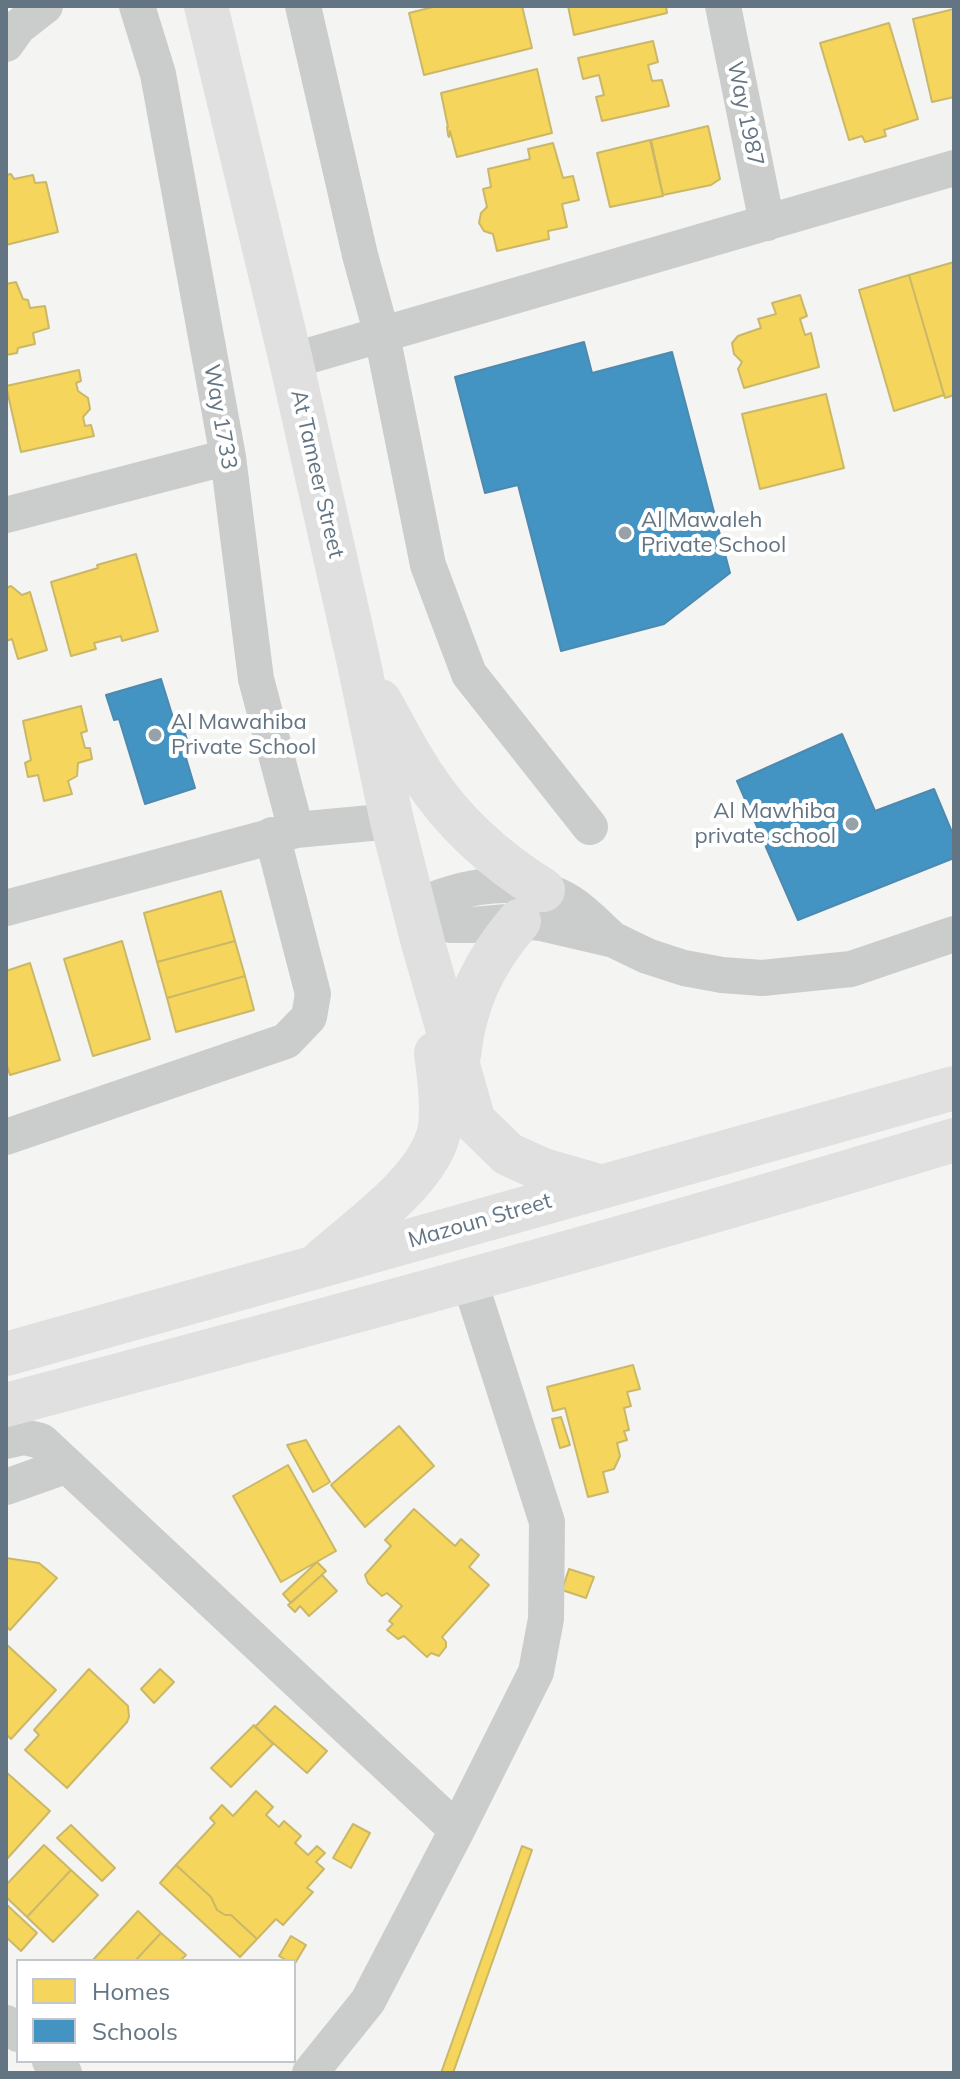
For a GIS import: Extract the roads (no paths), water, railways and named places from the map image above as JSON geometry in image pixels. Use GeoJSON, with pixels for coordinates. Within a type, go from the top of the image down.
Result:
{"type":"FeatureCollection","features":[{"type":"Feature","properties":{"kind":"main road","name":"At Tameer Street"},"geometry":{"type":"LineString","coordinates":[[206,6],[291,361],[392,821],[418,926],[474,1121],[508,1154],[543,1170],[602,1187]]}},
{"type":"Feature","properties":{"kind":"main road"},"geometry":{"type":"LineString","coordinates":[[358,659],[411,757],[442,803],[464,829],[514,872],[531,906],[488,962],[476,985],[464,1023],[458,1061]]}},
{"type":"Feature","properties":{"kind":"main road","name":"At Tameer Street"},"geometry":{"type":"LineString","coordinates":[[315,1268],[392,1200],[423,1167],[438,1137],[441,1089],[418,926]]}},
{"type":"Feature","properties":{"kind":"main road","name":"Mazoun Street"},"geometry":{"type":"LineString","coordinates":[[6,1354],[954,1088]]}},
{"type":"Feature","properties":{"kind":"main road"},"geometry":{"type":"LineString","coordinates":[[6,1405],[772,1195],[954,1140]]}},
{"type":"Feature","properties":{"kind":"street"},"geometry":{"type":"LineString","coordinates":[[6,44],[18,27],[45,6]]}},
{"type":"Feature","properties":{"kind":"street","name":"Way 1733"},"geometry":{"type":"LineString","coordinates":[[6,1137],[286,1041],[309,1017],[313,994],[256,679],[228,457],[158,74],[137,6]]}},
{"type":"Feature","properties":{"kind":"street"},"geometry":{"type":"LineString","coordinates":[[303,6],[360,255],[382,335],[428,565],[469,674],[590,827]]}},
{"type":"Feature","properties":{"kind":"street","name":"Way 1987"},"geometry":{"type":"LineString","coordinates":[[723,6],[767,223]]}},
{"type":"Feature","properties":{"kind":"street"},"geometry":{"type":"LineString","coordinates":[[291,361],[954,168]]}},
{"type":"Feature","properties":{"kind":"street"},"geometry":{"type":"LineString","coordinates":[[6,515],[228,457]]}},
{"type":"Feature","properties":{"kind":"street"},"geometry":{"type":"LineString","coordinates":[[6,908],[284,833],[392,821]]}},
{"type":"Feature","properties":{"kind":"street"},"geometry":{"type":"LineString","coordinates":[[418,926],[431,918],[451,925],[472,925],[531,906],[541,923],[614,940],[647,956],[684,968],[762,978],[851,969],[954,934]]}},
{"type":"Feature","properties":{"kind":"street"},"geometry":{"type":"LineString","coordinates":[[310,2073],[368,2001],[536,1672],[546,1619],[547,1522],[469,1279]]}},
{"type":"Feature","properties":{"kind":"street"},"geometry":{"type":"LineString","coordinates":[[6,1441],[24,1437],[41,1441],[457,1830]]}},
{"type":"Feature","properties":{"kind":"street"},"geometry":{"type":"LineString","coordinates":[[6,1487],[65,1466]]}},
{"type":"Feature","properties":{"kind":"place","name":"Al Mawaleh Private School"},"geometry":{"type":"Point","coordinates":[625,533]}},
{"type":"Feature","properties":{"kind":"place","name":"Al Mawahiba Private School"},"geometry":{"type":"Point","coordinates":[155,735]}},
{"type":"Feature","properties":{"kind":"place","name":"Al Mawhiba private school"},"geometry":{"type":"Point","coordinates":[852,824]}}]}
